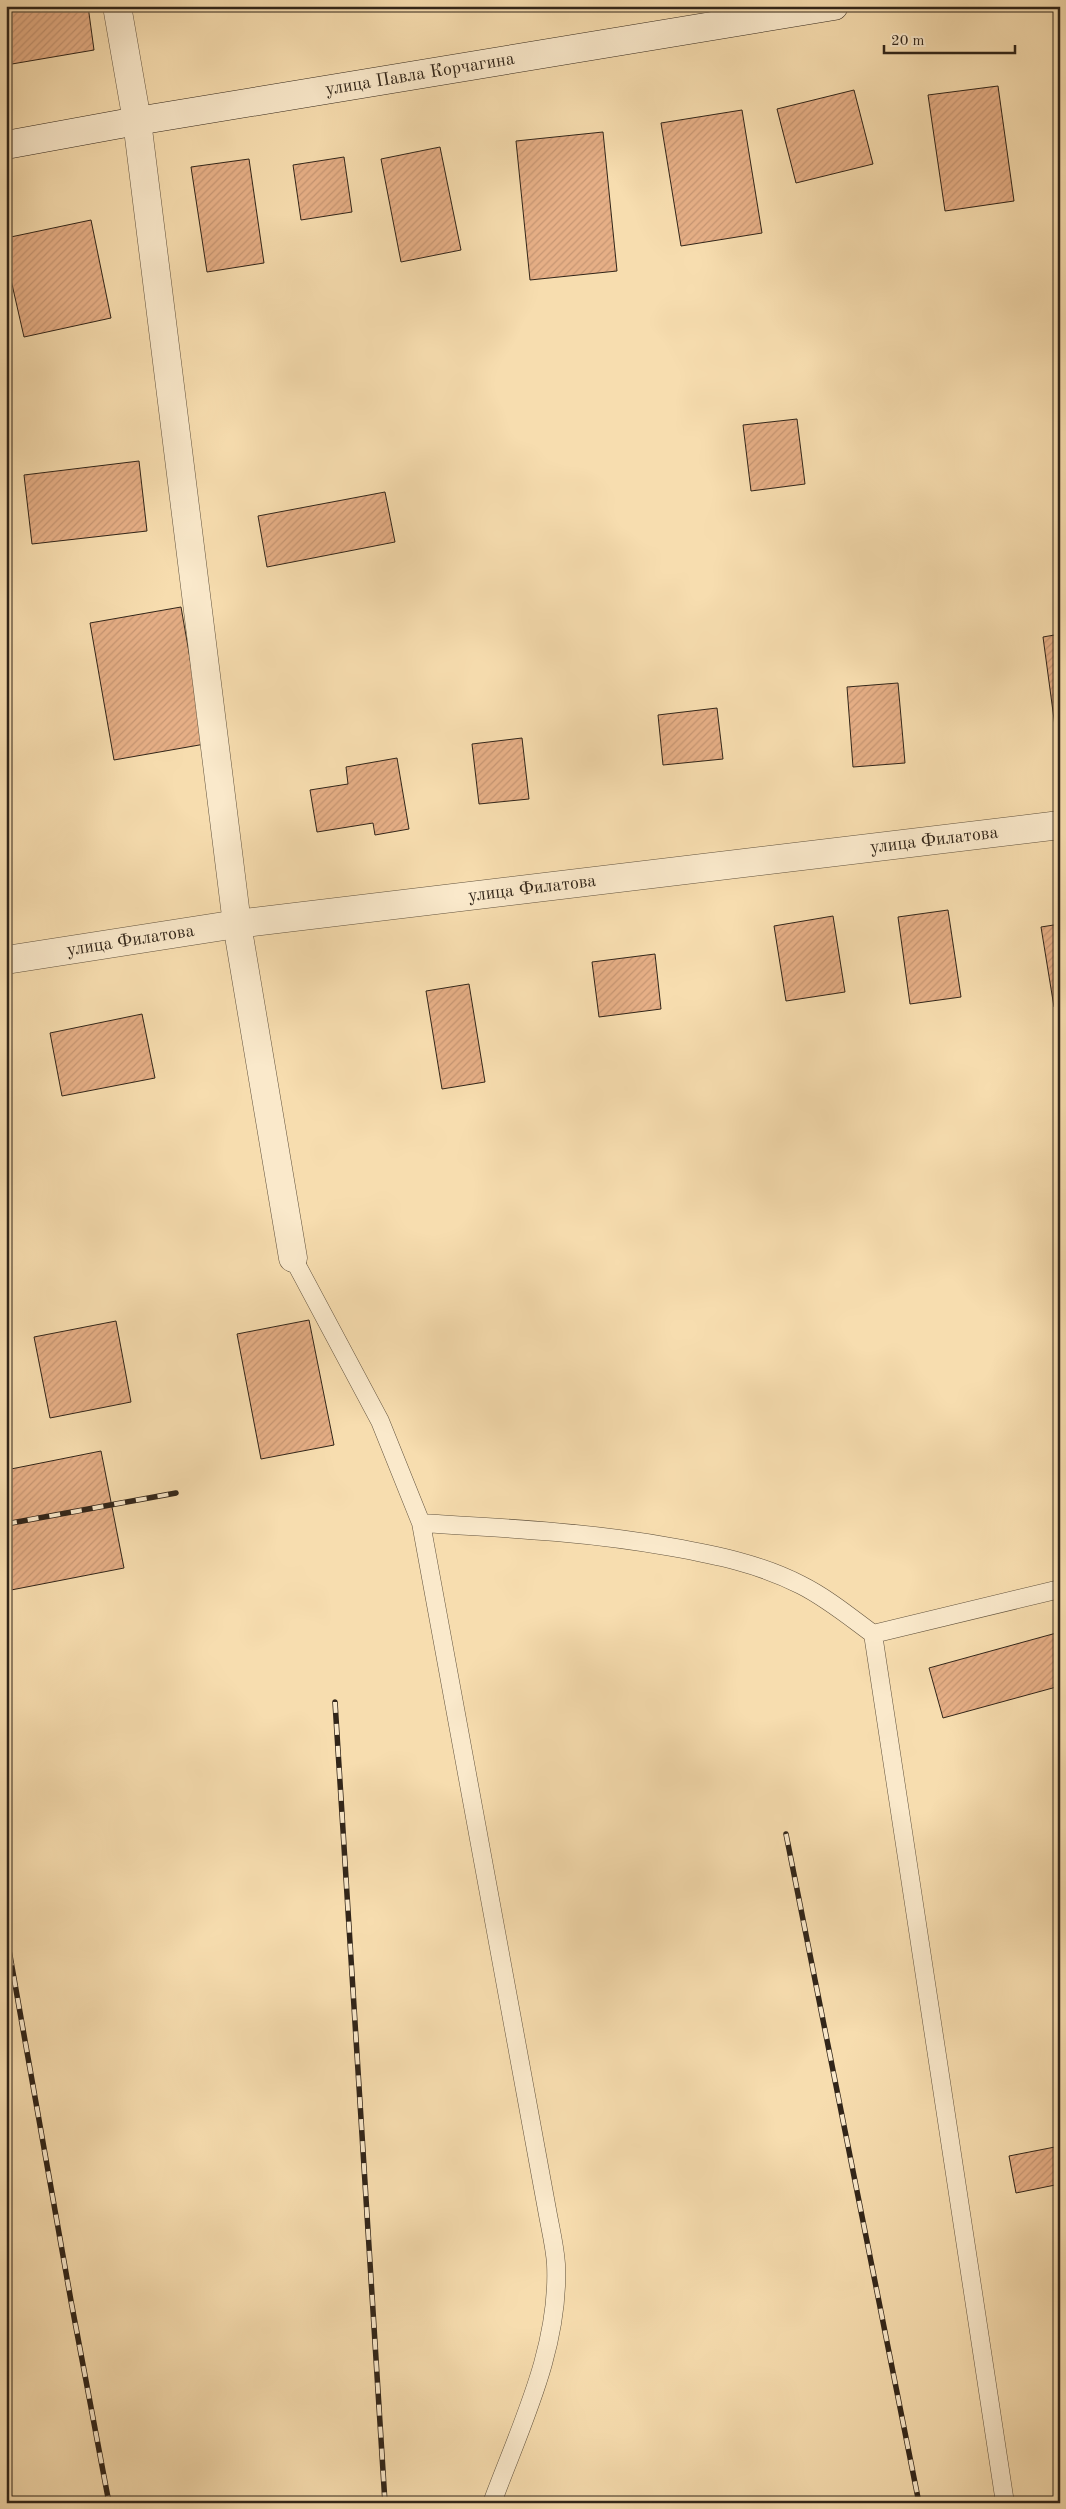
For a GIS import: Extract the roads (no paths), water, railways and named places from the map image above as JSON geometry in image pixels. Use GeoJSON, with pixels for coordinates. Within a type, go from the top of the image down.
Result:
{"type":"FeatureCollection","features":[{"type":"Feature","properties":{"kind":"street"},"geometry":{"type":"LineString","coordinates":[[117,6],[137,121],[237,924],[293,1258]]}},
{"type":"Feature","properties":{"kind":"street","name":"улица Павла Корчагина"},"geometry":{"type":"LineString","coordinates":[[6,146],[137,121],[834,6]]}},
{"type":"Feature","properties":{"kind":"street","name":"улица Филатова"},"geometry":{"type":"LineString","coordinates":[[6,960],[237,924],[1060,825]]}},
{"type":"Feature","properties":{"kind":"lane"},"geometry":{"type":"LineString","coordinates":[[293,1258],[380,1422],[421,1523],[556,2265],[553,2322],[543,2366],[492,2503]]}},
{"type":"Feature","properties":{"kind":"lane"},"geometry":{"type":"LineString","coordinates":[[421,1523],[581,1534],[632,1540],[730,1558],[801,1585],[835,1606],[873,1634],[1005,2503]]}},
{"type":"Feature","properties":{"kind":"lane"},"geometry":{"type":"LineString","coordinates":[[873,1634],[1060,1589]]}},
{"type":"Feature","properties":{"kind":"railway"},"geometry":{"type":"LineString","coordinates":[[6,1524],[176,1493]]}},
{"type":"Feature","properties":{"kind":"railway"},"geometry":{"type":"LineString","coordinates":[[335,1702],[385,2503]]}},
{"type":"Feature","properties":{"kind":"railway"},"geometry":{"type":"LineString","coordinates":[[786,1834],[919,2503]]}},
{"type":"Feature","properties":{"kind":"railway"},"geometry":{"type":"LineString","coordinates":[[6,1933],[109,2503]]}}]}
